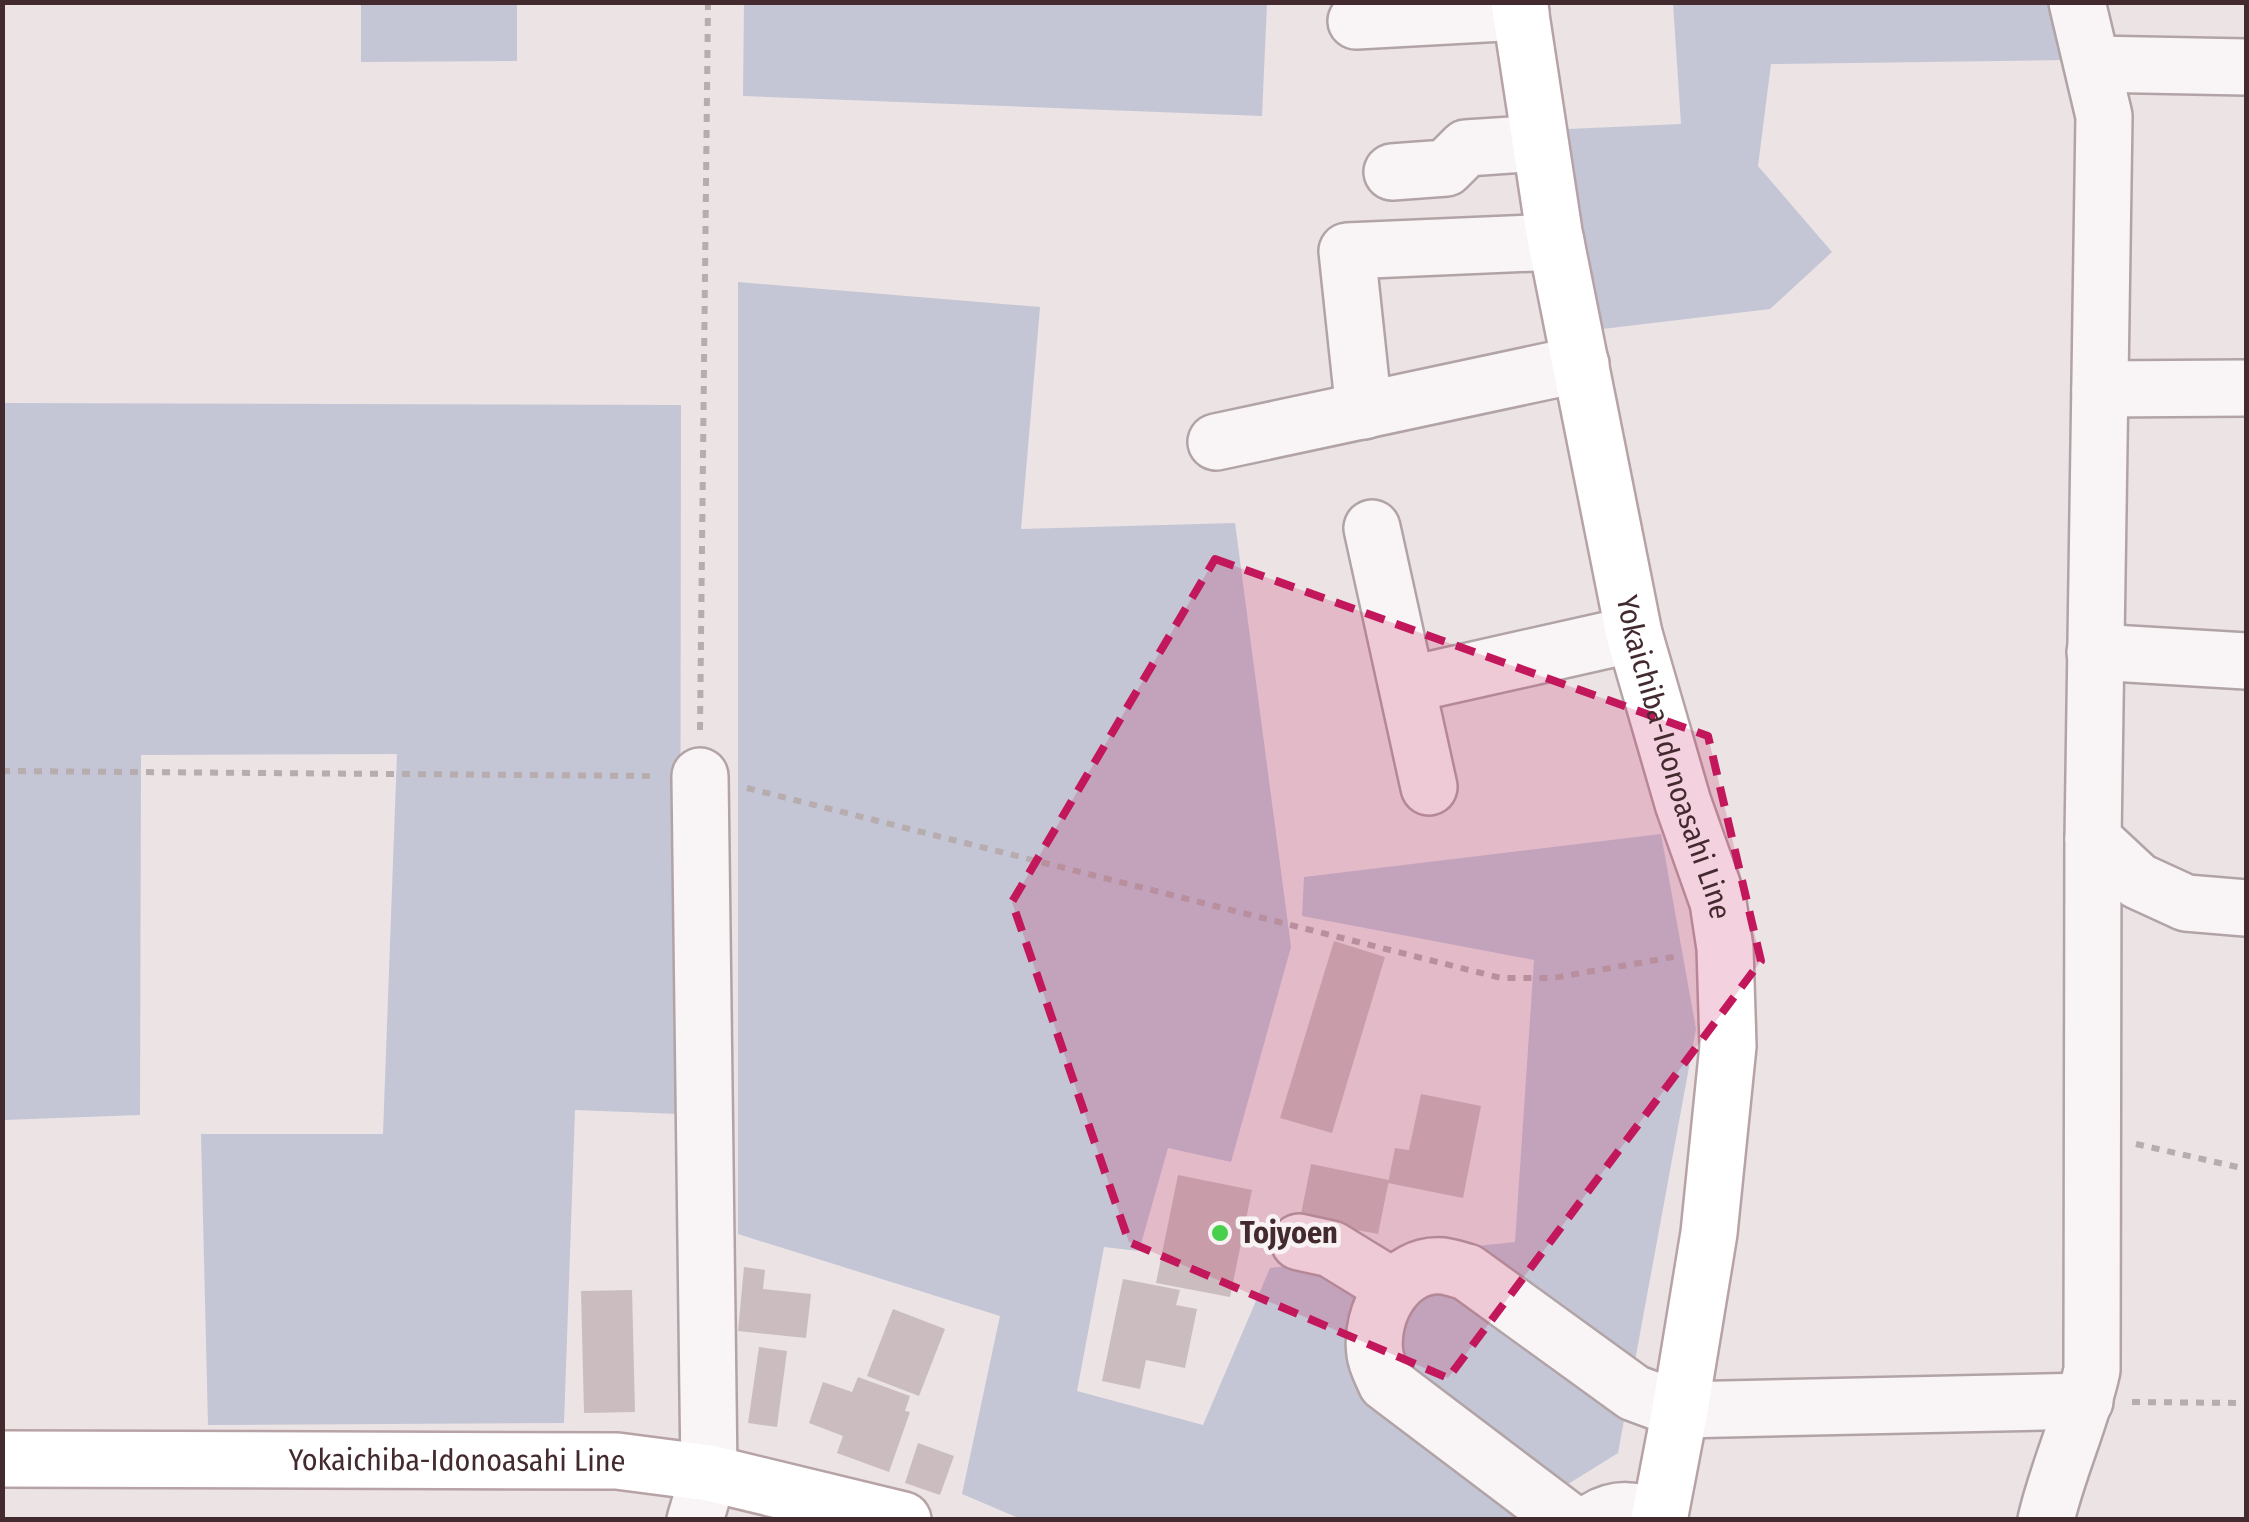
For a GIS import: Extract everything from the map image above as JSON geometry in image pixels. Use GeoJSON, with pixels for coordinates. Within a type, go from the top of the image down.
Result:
{"type":"FeatureCollection","features":[{"type":"Feature","properties":{"kind":"main road","name":"Yokaichiba-Idonoasahi Line"},"geometry":{"type":"LineString","coordinates":[[1520,8],[1556,242],[1634,634],[1718,902],[1725,948],[1728,1046],[1709,1233],[1660,1518]]}},
{"type":"Feature","properties":{"kind":"main road","name":"Yokaichiba-Idonoasahi Line"},"geometry":{"type":"LineString","coordinates":[[2,1460],[617,1461],[702,1496],[904,1520]]}},
{"type":"Feature","properties":{"kind":"street"},"geometry":{"type":"LineString","coordinates":[[2046,1520],[2086,1402],[2092,1370],[2092,839],[2104,116],[2077,2]]}},
{"type":"Feature","properties":{"kind":"street"},"geometry":{"type":"LineString","coordinates":[[1356,21],[1520,8]]}},
{"type":"Feature","properties":{"kind":"street"},"geometry":{"type":"LineString","coordinates":[[2092,64],[2246,67]]}},
{"type":"Feature","properties":{"kind":"street"},"geometry":{"type":"LineString","coordinates":[[1392,172],[1446,168],[1466,148],[1540,142]]}},
{"type":"Feature","properties":{"kind":"street"},"geometry":{"type":"LineString","coordinates":[[1364,410],[1347,251],[1556,242]]}},
{"type":"Feature","properties":{"kind":"street"},"geometry":{"type":"LineString","coordinates":[[1216,442],[1580,364]]}},
{"type":"Feature","properties":{"kind":"street"},"geometry":{"type":"LineString","coordinates":[[2100,389],[2246,388]]}},
{"type":"Feature","properties":{"kind":"street"},"geometry":{"type":"LineString","coordinates":[[1372,528],[1429,787]]}},
{"type":"Feature","properties":{"kind":"street"},"geometry":{"type":"LineString","coordinates":[[1407,686],[1634,634]]}},
{"type":"Feature","properties":{"kind":"street"},"geometry":{"type":"LineString","coordinates":[[2095,652],[2246,661]]}},
{"type":"Feature","properties":{"kind":"street"},"geometry":{"type":"LineString","coordinates":[[700,776],[702,1496]]}},
{"type":"Feature","properties":{"kind":"street"},"geometry":{"type":"LineString","coordinates":[[2092,839],[2138,882],[2186,903],[2246,908]]}},
{"type":"Feature","properties":{"kind":"street"},"geometry":{"type":"LineString","coordinates":[[1299,1242],[1331,1250],[1394,1288]]}},
{"type":"Feature","properties":{"kind":"street"},"geometry":{"type":"LineString","coordinates":[[1567,1520],[1386,1383],[1374,1356],[1375,1322],[1394,1288],[1408,1274],[1440,1266],[1466,1272],[1634,1393],[1680,1410],[2086,1402]]}},
{"type":"Feature","properties":{"kind":"street"},"geometry":{"type":"LineString","coordinates":[[1594,1520],[1608,1512],[1631,1509],[1660,1518]]}},
{"type":"Feature","properties":{"kind":"path"},"geometry":{"type":"LineString","coordinates":[[700,776],[708,2]]}},
{"type":"Feature","properties":{"kind":"path"},"geometry":{"type":"LineString","coordinates":[[2,772],[700,776],[1501,978],[1554,978],[1725,948]]}},
{"type":"Feature","properties":{"kind":"path"},"geometry":{"type":"LineString","coordinates":[[2091,1134],[2246,1169]]}},
{"type":"Feature","properties":{"kind":"path"},"geometry":{"type":"LineString","coordinates":[[2086,1402],[2246,1403]]}},
{"type":"Feature","properties":{"kind":"highlighted area"},"geometry":{"type":"Polygon","coordinates":[[[1215,559],[1708,736],[1761,961],[1448,1378],[1129,1242],[1012,902],[1215,559]]]}},
{"type":"Feature","properties":{"kind":"shaded area"},"geometry":{"type":"Polygon","coordinates":[[[361,3],[517,3],[517,61],[361,62],[361,3]]]}},
{"type":"Feature","properties":{"kind":"shaded area"},"geometry":{"type":"Polygon","coordinates":[[[744,3],[1267,3],[1262,116],[743,96],[744,3]]]}},
{"type":"Feature","properties":{"kind":"shaded area"},"geometry":{"type":"Polygon","coordinates":[[[1673,3],[2053,3],[2066,60],[1771,64],[1758,166],[1832,252],[1770,309],[1594,330],[1568,129],[1681,124],[1673,3]]]}},
{"type":"Feature","properties":{"kind":"shaded area"},"geometry":{"type":"Polygon","coordinates":[[[738,282],[1040,307],[1021,529],[1235,523],[1291,947],[1231,1162],[1168,1148],[1139,1251],[1104,1247],[1077,1391],[1203,1425],[1270,1268],[1515,1242],[1534,960],[1302,916],[1304,877],[1661,834],[1696,1029],[1618,1453],[1512,1519],[1021,1519],[962,1494],[1000,1316],[738,1234],[738,282]]]}},
{"type":"Feature","properties":{"kind":"shaded area"},"geometry":{"type":"Polygon","coordinates":[[[2,403],[681,405],[680,1114],[575,1110],[564,1423],[208,1425],[201,1134],[383,1134],[397,754],[141,755],[140,1115],[3,1120],[2,403]]]}},
{"type":"Feature","properties":{"kind":"building"},"geometry":{"type":"Polygon","coordinates":[[[1334,941],[1385,957],[1332,1133],[1280,1118],[1334,941]]]}},
{"type":"Feature","properties":{"kind":"building"},"geometry":{"type":"Polygon","coordinates":[[[1421,1094],[1481,1106],[1463,1198],[1388,1183],[1395,1148],[1409,1150],[1421,1094]]]}},
{"type":"Feature","properties":{"kind":"building"},"geometry":{"type":"Polygon","coordinates":[[[1311,1164],[1389,1180],[1378,1234],[1300,1219],[1311,1164]]]}},
{"type":"Feature","properties":{"kind":"building"},"geometry":{"type":"Polygon","coordinates":[[[1178,1175],[1252,1190],[1230,1297],[1156,1283],[1178,1175]]]}},
{"type":"Feature","properties":{"kind":"building"},"geometry":{"type":"Polygon","coordinates":[[[744,1267],[765,1270],[763,1289],[811,1294],[806,1338],[738,1331],[744,1267]]]}},
{"type":"Feature","properties":{"kind":"building"},"geometry":{"type":"Polygon","coordinates":[[[1123,1279],[1180,1290],[1176,1305],[1197,1309],[1185,1368],[1146,1360],[1140,1389],[1102,1381],[1123,1279]]]}},
{"type":"Feature","properties":{"kind":"building"},"geometry":{"type":"Polygon","coordinates":[[[632,1290],[635,1412],[584,1413],[581,1291],[632,1290]]]}},
{"type":"Feature","properties":{"kind":"building"},"geometry":{"type":"Polygon","coordinates":[[[893,1309],[945,1329],[919,1396],[867,1376],[893,1309]]]}},
{"type":"Feature","properties":{"kind":"building"},"geometry":{"type":"Polygon","coordinates":[[[759,1347],[787,1351],[777,1427],[748,1423],[759,1347]]]}},
{"type":"Feature","properties":{"kind":"building"},"geometry":{"type":"Polygon","coordinates":[[[858,1377],[910,1396],[905,1411],[910,1412],[889,1472],[837,1453],[843,1436],[809,1423],[823,1382],[852,1392],[858,1377]]]}},
{"type":"Feature","properties":{"kind":"building"},"geometry":{"type":"Polygon","coordinates":[[[918,1443],[954,1456],[940,1495],[905,1483],[918,1443]]]}},
{"type":"Feature","properties":{"kind":"place","name":"Tojyoen"},"geometry":{"type":"Point","coordinates":[1220,1233]}}]}
